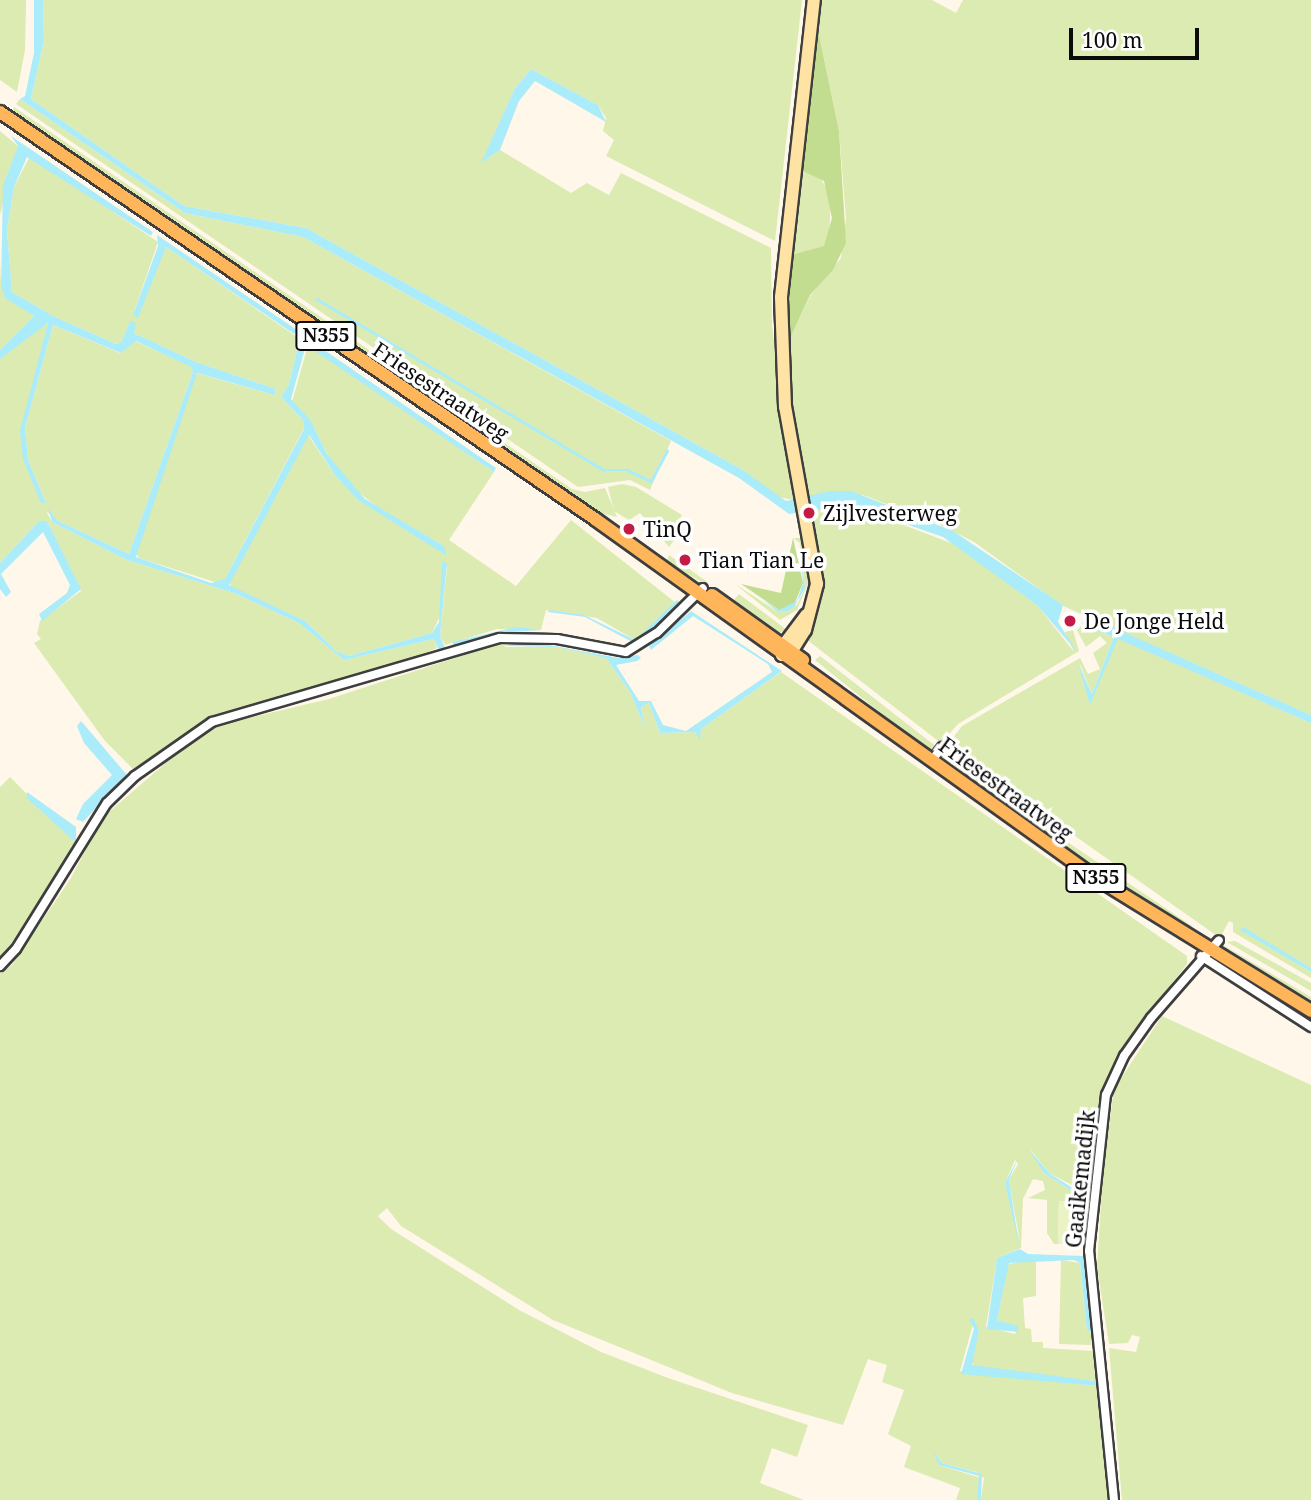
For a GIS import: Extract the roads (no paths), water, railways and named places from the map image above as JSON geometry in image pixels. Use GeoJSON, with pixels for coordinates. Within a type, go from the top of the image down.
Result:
{"type":"FeatureCollection","features":[{"type":"Feature","properties":{"kind":"main road"},"geometry":{"type":"LineString","coordinates":[[785,651],[810,610],[817,578],[785,407],[781,297],[814,0]]}},
{"type":"Feature","properties":{"kind":"main road","name":"Friesestraatweg"},"geometry":{"type":"LineString","coordinates":[[0,112],[785,651],[1096,878],[1204,953],[1311,1011]]}},
{"type":"Feature","properties":{"kind":"street"},"geometry":{"type":"LineString","coordinates":[[0,966],[12,955],[57,888],[101,810],[135,776],[212,722],[500,638],[557,639],[626,652],[648,641],[700,592]]}},
{"type":"Feature","properties":{"kind":"street"},"geometry":{"type":"LineString","coordinates":[[933,760],[942,747]]}},
{"type":"Feature","properties":{"kind":"street","name":"Gaaikemadijk"},"geometry":{"type":"LineString","coordinates":[[1114,1500],[1089,1251],[1106,1096],[1124,1056],[1204,953],[1219,940]]}},
{"type":"Feature","properties":{"kind":"street","name":"Friesestraatweg"},"geometry":{"type":"LineString","coordinates":[[1204,953],[1311,1027]]}},
{"type":"Feature","properties":{"kind":"water"},"geometry":{"type":"Polygon","coordinates":[[[34,0],[43,0],[44,40],[31,99],[184,206],[306,228],[743,470],[786,501],[830,491],[851,491],[953,531],[1063,605],[1058,622],[1077,652],[1037,605],[943,537],[851,505],[789,514],[739,478],[303,237],[185,213],[20,99],[25,96],[34,53],[34,0]]]}},
{"type":"Feature","properties":{"kind":"water"},"geometry":{"type":"Polygon","coordinates":[[[531,69],[598,105],[606,122],[535,81],[519,101],[500,150],[481,163],[515,88],[531,69]]]}},
{"type":"Feature","properties":{"kind":"water"},"geometry":{"type":"Polygon","coordinates":[[[11,136],[153,232],[151,236],[27,157],[14,187],[7,230],[12,292],[53,316],[116,344],[122,341],[130,321],[136,323],[134,333],[196,362],[276,389],[274,395],[197,373],[136,557],[211,583],[225,579],[304,429],[303,420],[281,397],[289,384],[301,334],[496,468],[494,472],[306,345],[291,399],[311,421],[327,454],[365,499],[444,546],[447,556],[358,500],[337,478],[309,435],[229,585],[305,621],[336,651],[349,656],[432,633],[439,622],[442,562],[447,563],[440,636],[445,648],[439,651],[434,639],[344,660],[299,623],[234,593],[127,560],[52,522],[48,509],[58,521],[129,554],[193,372],[191,367],[136,341],[121,353],[53,325],[25,428],[28,460],[46,503],[41,503],[23,459],[20,431],[48,323],[0,359],[0,350],[34,316],[5,298],[1,286],[3,186],[18,146],[11,136]]]}},
{"type":"Feature","properties":{"kind":"water"},"geometry":{"type":"Polygon","coordinates":[[[157,235],[297,330],[294,334],[166,247],[138,318],[133,315],[158,246],[157,235]]]}},
{"type":"Feature","properties":{"kind":"water"},"geometry":{"type":"Polygon","coordinates":[[[39,521],[47,521],[81,589],[42,621],[39,614],[67,593],[70,585],[43,532],[1,574],[11,592],[6,597],[0,589],[0,563],[39,521]]]}},
{"type":"Feature","properties":{"kind":"water"},"geometry":{"type":"Polygon","coordinates":[[[799,541],[805,588],[794,607],[787,611],[777,611],[762,599],[779,610],[797,601],[803,583],[799,541]]]}},
{"type":"Feature","properties":{"kind":"water"},"geometry":{"type":"Polygon","coordinates":[[[677,600],[681,603],[660,625],[634,643],[585,617],[548,612],[542,623],[549,610],[584,615],[635,640],[677,600]]]}},
{"type":"Feature","properties":{"kind":"water"},"geometry":{"type":"Polygon","coordinates":[[[691,611],[782,671],[701,729],[700,740],[695,732],[660,733],[649,703],[641,707],[645,728],[630,692],[606,658],[556,647],[504,646],[527,641],[619,658],[638,655],[641,658],[637,661],[616,665],[639,701],[651,701],[663,725],[686,731],[772,672],[768,664],[693,616],[651,650],[649,646],[691,611]]]}},
{"type":"Feature","properties":{"kind":"water"},"geometry":{"type":"Polygon","coordinates":[[[1085,615],[1311,715],[1311,723],[1118,639],[1090,705],[1078,663],[1092,694],[1114,637],[1082,625],[1085,615]]]}},
{"type":"Feature","properties":{"kind":"water"},"geometry":{"type":"Polygon","coordinates":[[[516,627],[541,630],[495,633],[454,646],[452,642],[516,627]]]}},
{"type":"Feature","properties":{"kind":"water"},"geometry":{"type":"Polygon","coordinates":[[[81,721],[127,775],[83,822],[76,819],[83,804],[112,775],[84,743],[77,726],[81,721]]]}},
{"type":"Feature","properties":{"kind":"water"},"geometry":{"type":"Polygon","coordinates":[[[27,792],[76,827],[76,843],[27,798],[27,792]]]}},
{"type":"Feature","properties":{"kind":"water"},"geometry":{"type":"Polygon","coordinates":[[[1243,927],[1311,968],[1311,972],[1240,930],[1243,927]]]}},
{"type":"Feature","properties":{"kind":"water"},"geometry":{"type":"Polygon","coordinates":[[[1028,1148],[1049,1173],[1082,1194],[1089,1193],[1087,1215],[1086,1200],[1044,1173],[1028,1148]]]}},
{"type":"Feature","properties":{"kind":"water"},"geometry":{"type":"Polygon","coordinates":[[[1018,1158],[1009,1180],[1019,1245],[1005,1183],[1018,1158]]]}},
{"type":"Feature","properties":{"kind":"water"},"geometry":{"type":"Polygon","coordinates":[[[1020,1249],[1028,1254],[1084,1256],[1094,1332],[1087,1331],[1080,1263],[1074,1260],[1009,1263],[997,1320],[1018,1326],[1018,1332],[987,1329],[997,1258],[1020,1249]]]}},
{"type":"Feature","properties":{"kind":"water"},"geometry":{"type":"Polygon","coordinates":[[[973,1318],[979,1330],[972,1365],[1095,1381],[1096,1350],[1099,1386],[961,1374],[974,1329],[969,1319],[973,1318]]]}},
{"type":"Feature","properties":{"kind":"water"},"geometry":{"type":"Polygon","coordinates":[[[933,1451],[942,1463],[982,1474],[981,1500],[977,1500],[979,1476],[939,1465],[933,1451]]]}},
{"type":"Feature","properties":{"kind":"waterway"},"geometry":{"type":"LineString","coordinates":[[317,299],[604,470],[628,470],[651,481],[667,451]]}},
{"type":"Feature","properties":{"kind":"place","name":"Zijlvesterweg"},"geometry":{"type":"Point","coordinates":[809,513]}},
{"type":"Feature","properties":{"kind":"place","name":"TinQ"},"geometry":{"type":"Point","coordinates":[629,529]}},
{"type":"Feature","properties":{"kind":"place","name":"Tian Tian Le"},"geometry":{"type":"Point","coordinates":[685,560]}},
{"type":"Feature","properties":{"kind":"place","name":"De Jonge Held"},"geometry":{"type":"Point","coordinates":[1070,621]}}]}
